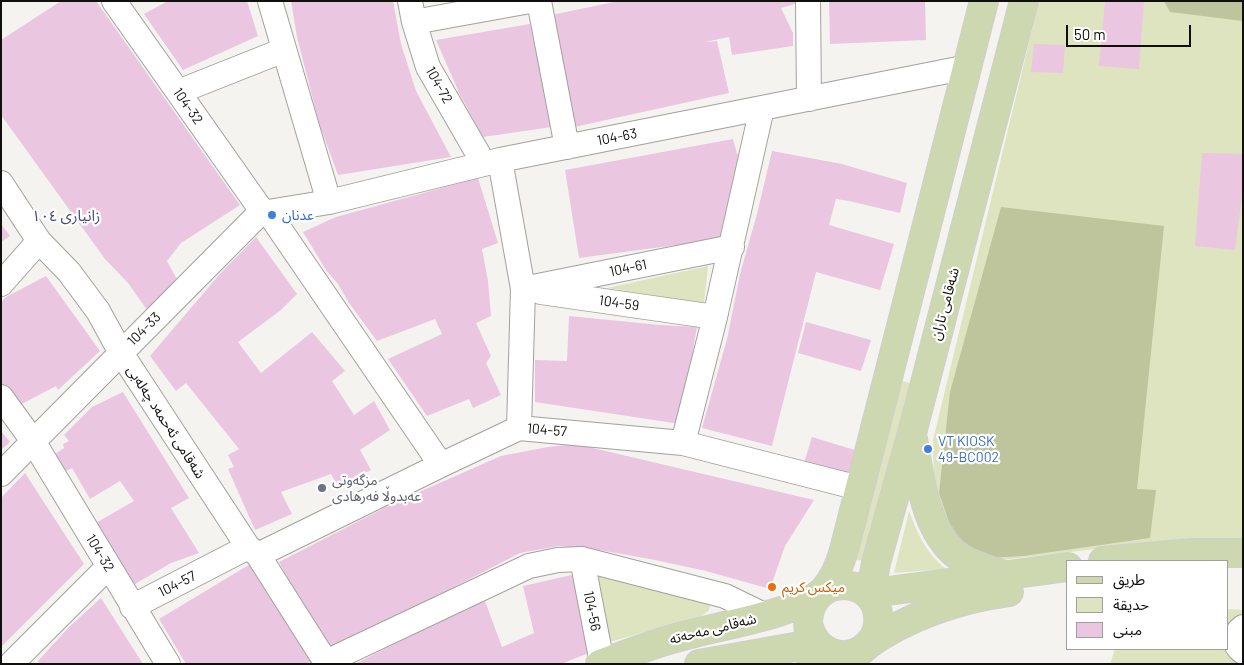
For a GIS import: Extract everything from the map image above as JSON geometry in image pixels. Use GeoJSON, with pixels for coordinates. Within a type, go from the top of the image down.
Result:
{"type":"FeatureCollection","features":[{"type":"Feature","properties":{"kind":"main road"},"geometry":{"type":"LineString","coordinates":[[814,647],[810,610],[815,599],[836,572],[841,561],[984,1]]}},
{"type":"Feature","properties":{"kind":"main road","name":"شەقامی تاران"},"geometry":{"type":"LineString","coordinates":[[867,594],[912,433],[1024,1]]}},
{"type":"Feature","properties":{"kind":"main road"},"geometry":{"type":"LineString","coordinates":[[912,433],[925,502],[938,532],[951,551],[966,560],[1006,576]]}},
{"type":"Feature","properties":{"kind":"main road"},"geometry":{"type":"LineString","coordinates":[[1114,560],[1192,553],[1243,553]]}},
{"type":"Feature","properties":{"kind":"main road"},"geometry":{"type":"LineString","coordinates":[[823,591],[839,585],[867,594],[1066,567]]}},
{"type":"Feature","properties":{"kind":"main road"},"geometry":{"type":"LineString","coordinates":[[1229,571],[1243,572]]}},
{"type":"Feature","properties":{"kind":"main road"},"geometry":{"type":"LineString","coordinates":[[710,663],[780,648],[814,647],[835,654],[847,655],[867,648],[893,628],[940,608],[999,593],[1066,585]]}},
{"type":"Feature","properties":{"kind":"main road","name":"شەقامی مەحەتە"},"geometry":{"type":"LineString","coordinates":[[601,663],[686,635],[766,616],[799,604],[823,591]]}},
{"type":"Feature","properties":{"kind":"main road"},"geometry":{"type":"LineString","coordinates":[[867,594],[878,625],[867,648]]}},
{"type":"Feature","properties":{"kind":"street","name":"104-32"},"geometry":{"type":"LineString","coordinates":[[114,1],[265,211],[441,464]]}},
{"type":"Feature","properties":{"kind":"street"},"geometry":{"type":"LineString","coordinates":[[270,1],[329,202]]}},
{"type":"Feature","properties":{"kind":"street"},"geometry":{"type":"LineString","coordinates":[[412,12],[530,1]]}},
{"type":"Feature","properties":{"kind":"street"},"geometry":{"type":"LineString","coordinates":[[539,1],[568,147]]}},
{"type":"Feature","properties":{"kind":"street"},"geometry":{"type":"LineString","coordinates":[[808,1],[809,98]]}},
{"type":"Feature","properties":{"kind":"street","name":"104-72"},"geometry":{"type":"LineString","coordinates":[[412,12],[428,66],[492,162],[523,289],[520,428]]}},
{"type":"Feature","properties":{"kind":"street"},"geometry":{"type":"LineString","coordinates":[[178,92],[284,50]]}},
{"type":"Feature","properties":{"kind":"street","name":"104-63"},"geometry":{"type":"LineString","coordinates":[[265,211],[329,202],[492,162],[968,67]]}},
{"type":"Feature","properties":{"kind":"street"},"geometry":{"type":"LineString","coordinates":[[683,443],[732,247],[762,108]]}},
{"type":"Feature","properties":{"kind":"street","name":"شەقامی ئەحمەد چەلەبی"},"geometry":{"type":"LineString","coordinates":[[1,184],[39,241],[69,272],[92,303],[121,353],[327,663]]}},
{"type":"Feature","properties":{"kind":"street","name":"104-33"},"geometry":{"type":"LineString","coordinates":[[1,474],[265,211]]}},
{"type":"Feature","properties":{"kind":"street"},"geometry":{"type":"LineString","coordinates":[[1,284],[39,241]]}},
{"type":"Feature","properties":{"kind":"street","name":"104-61"},"geometry":{"type":"LineString","coordinates":[[523,289],[732,247]]}},
{"type":"Feature","properties":{"kind":"street","name":"104-59"},"geometry":{"type":"LineString","coordinates":[[523,289],[715,317]]}},
{"type":"Feature","properties":{"kind":"street","name":"104-32"},"geometry":{"type":"LineString","coordinates":[[1,397],[33,441],[168,664]]}},
{"type":"Feature","properties":{"kind":"street","name":"104-57"},"geometry":{"type":"LineString","coordinates":[[132,607],[520,428],[683,443],[859,488]]}},
{"type":"Feature","properties":{"kind":"street"},"geometry":{"type":"LineString","coordinates":[[327,663],[529,566],[558,560],[582,559],[725,596],[766,616]]}},
{"type":"Feature","properties":{"kind":"street","name":"104-56"},"geometry":{"type":"LineString","coordinates":[[582,559],[601,663]]}},
{"type":"Feature","properties":{"kind":"street"},"geometry":{"type":"LineString","coordinates":[[19,661],[108,567]]}},
{"type":"Feature","properties":{"kind":"street"},"geometry":{"type":"LineString","coordinates":[[1243,627],[1237,632],[1235,637],[1237,647],[1243,652]]}},
{"type":"Feature","properties":{"kind":"green space"},"geometry":{"type":"Polygon","coordinates":[[[1039,1],[1243,1],[1243,552],[1163,541],[994,561],[950,534],[934,491],[933,440],[1039,1]]]}},
{"type":"Feature","properties":{"kind":"green space"},"geometry":{"type":"Polygon","coordinates":[[[1164,1],[1243,1],[1243,21],[1170,12],[1164,1]]]}},
{"type":"Feature","properties":{"kind":"green space"},"geometry":{"type":"Polygon","coordinates":[[[1001,207],[1164,226],[1137,489],[1156,490],[1150,538],[1023,556],[974,559],[951,528],[939,493],[950,392],[1001,207]]]}},
{"type":"Feature","properties":{"kind":"green space"},"geometry":{"type":"Polygon","coordinates":[[[708,266],[704,303],[607,288],[708,266]]]}},
{"type":"Feature","properties":{"kind":"green space"},"geometry":{"type":"Polygon","coordinates":[[[899,380],[910,383],[864,561],[853,559],[899,380]]]}},
{"type":"Feature","properties":{"kind":"green space"},"geometry":{"type":"Polygon","coordinates":[[[909,511],[923,543],[946,569],[894,573],[909,511]]]}},
{"type":"Feature","properties":{"kind":"green space"},"geometry":{"type":"Polygon","coordinates":[[[591,571],[710,604],[709,610],[702,616],[606,643],[591,571]]]}},
{"type":"Feature","properties":{"kind":"green space"},"geometry":{"type":"Polygon","coordinates":[[[1229,609],[1243,610],[1243,664],[1110,664],[1115,650],[1229,650],[1229,609]]]}},
{"type":"Feature","properties":{"kind":"building"},"geometry":{"type":"Polygon","coordinates":[[[61,1],[96,1],[240,205],[181,243],[167,261],[179,283],[150,314],[128,283],[105,259],[1,115],[1,40],[61,1]]]}},
{"type":"Feature","properties":{"kind":"building"},"geometry":{"type":"Polygon","coordinates":[[[168,1],[247,1],[258,36],[183,70],[144,14],[168,1]]]}},
{"type":"Feature","properties":{"kind":"building"},"geometry":{"type":"Polygon","coordinates":[[[291,1],[393,1],[401,44],[416,91],[451,157],[338,175],[319,123],[297,37],[291,1]]]}},
{"type":"Feature","properties":{"kind":"building"},"geometry":{"type":"Polygon","coordinates":[[[619,1],[795,1],[795,4],[781,8],[793,33],[793,46],[732,55],[729,37],[705,42],[717,41],[729,93],[570,128],[551,15],[619,1]]]}},
{"type":"Feature","properties":{"kind":"building"},"geometry":{"type":"Polygon","coordinates":[[[829,1],[925,1],[926,40],[830,44],[829,1]]]}},
{"type":"Feature","properties":{"kind":"building"},"geometry":{"type":"Polygon","coordinates":[[[1105,1],[1144,1],[1139,69],[1099,66],[1105,1]]]}},
{"type":"Feature","properties":{"kind":"building"},"geometry":{"type":"Polygon","coordinates":[[[530,24],[552,127],[483,137],[460,95],[436,40],[530,24]]]}},
{"type":"Feature","properties":{"kind":"building"},"geometry":{"type":"Polygon","coordinates":[[[1034,44],[1065,45],[1063,73],[1031,72],[1034,44]]]}},
{"type":"Feature","properties":{"kind":"building"},"geometry":{"type":"Polygon","coordinates":[[[733,139],[737,154],[745,155],[722,239],[579,258],[565,170],[733,139]]]}},
{"type":"Feature","properties":{"kind":"building"},"geometry":{"type":"Polygon","coordinates":[[[772,151],[842,164],[907,183],[900,213],[836,199],[829,225],[894,244],[880,290],[816,272],[772,446],[702,428],[727,339],[740,274],[772,151]]]}},
{"type":"Feature","properties":{"kind":"building"},"geometry":{"type":"Polygon","coordinates":[[[1202,153],[1243,154],[1243,188],[1235,250],[1195,246],[1202,153]]]}},
{"type":"Feature","properties":{"kind":"building"},"geometry":{"type":"Polygon","coordinates":[[[478,178],[498,243],[482,249],[488,281],[491,316],[476,323],[491,356],[486,363],[501,395],[473,408],[469,399],[427,416],[388,359],[442,334],[435,319],[377,341],[349,303],[338,284],[326,270],[303,232],[336,217],[478,178]]]}},
{"type":"Feature","properties":{"kind":"building"},"geometry":{"type":"Polygon","coordinates":[[[1,224],[10,236],[1,242],[1,224]]]}},
{"type":"Feature","properties":{"kind":"building"},"geometry":{"type":"Polygon","coordinates":[[[256,237],[297,294],[281,310],[238,342],[261,373],[312,332],[345,371],[332,381],[354,415],[374,401],[390,430],[360,450],[371,470],[338,487],[331,474],[281,492],[292,514],[255,530],[228,469],[234,467],[228,455],[239,449],[186,383],[176,391],[150,356],[219,275],[256,237]]]}},
{"type":"Feature","properties":{"kind":"building"},"geometry":{"type":"Polygon","coordinates":[[[46,276],[100,351],[58,390],[56,386],[16,407],[1,383],[1,302],[6,297],[46,276]]]}},
{"type":"Feature","properties":{"kind":"building"},"geometry":{"type":"Polygon","coordinates":[[[569,316],[697,327],[680,424],[535,402],[535,360],[567,361],[569,316]]]}},
{"type":"Feature","properties":{"kind":"building"},"geometry":{"type":"Polygon","coordinates":[[[806,322],[871,340],[861,371],[798,353],[806,322]]]}},
{"type":"Feature","properties":{"kind":"building"},"geometry":{"type":"Polygon","coordinates":[[[123,392],[189,498],[171,508],[199,553],[171,563],[130,587],[94,524],[134,501],[120,481],[90,499],[72,468],[64,472],[52,456],[64,448],[63,444],[69,441],[64,435],[92,407],[123,392]]]}},
{"type":"Feature","properties":{"kind":"building"},"geometry":{"type":"Polygon","coordinates":[[[1,431],[10,442],[1,450],[1,431]]]}},
{"type":"Feature","properties":{"kind":"building"},"geometry":{"type":"Polygon","coordinates":[[[812,437],[858,451],[849,480],[803,466],[812,437]]]}},
{"type":"Feature","properties":{"kind":"building"},"geometry":{"type":"Polygon","coordinates":[[[576,444],[814,500],[785,546],[770,589],[706,571],[650,559],[593,549],[559,546],[520,553],[425,602],[328,648],[303,609],[279,562],[394,503],[501,456],[576,444]]]}},
{"type":"Feature","properties":{"kind":"building"},"geometry":{"type":"Polygon","coordinates":[[[25,473],[84,564],[1,647],[1,498],[25,473]]]}},
{"type":"Feature","properties":{"kind":"building"},"geometry":{"type":"Polygon","coordinates":[[[252,563],[316,664],[186,664],[159,619],[252,563]]]}},
{"type":"Feature","properties":{"kind":"building"},"geometry":{"type":"Polygon","coordinates":[[[576,574],[594,651],[561,664],[355,664],[457,612],[485,601],[502,647],[534,633],[523,586],[576,574]]]}},
{"type":"Feature","properties":{"kind":"building"},"geometry":{"type":"Polygon","coordinates":[[[101,598],[143,664],[39,664],[38,661],[69,627],[101,598]]]}},
{"type":"Feature","properties":{"kind":"place","name":"عدنان"},"geometry":{"type":"Point","coordinates":[272,215]}},
{"type":"Feature","properties":{"kind":"place","name":"VT KIOSK 49-BC002"},"geometry":{"type":"Point","coordinates":[928,449]}},
{"type":"Feature","properties":{"kind":"place","name":"مزگەوتی عەبدوڵا فەرهادی"},"geometry":{"type":"Point","coordinates":[322,488]}},
{"type":"Feature","properties":{"kind":"place","name":"ميكس كريم"},"geometry":{"type":"Point","coordinates":[772,587]}},
{"type":"Feature","properties":{"kind":"district","name":"زانیاری ١٠٤"},"geometry":{"type":"Point","coordinates":[66,216]}}]}
